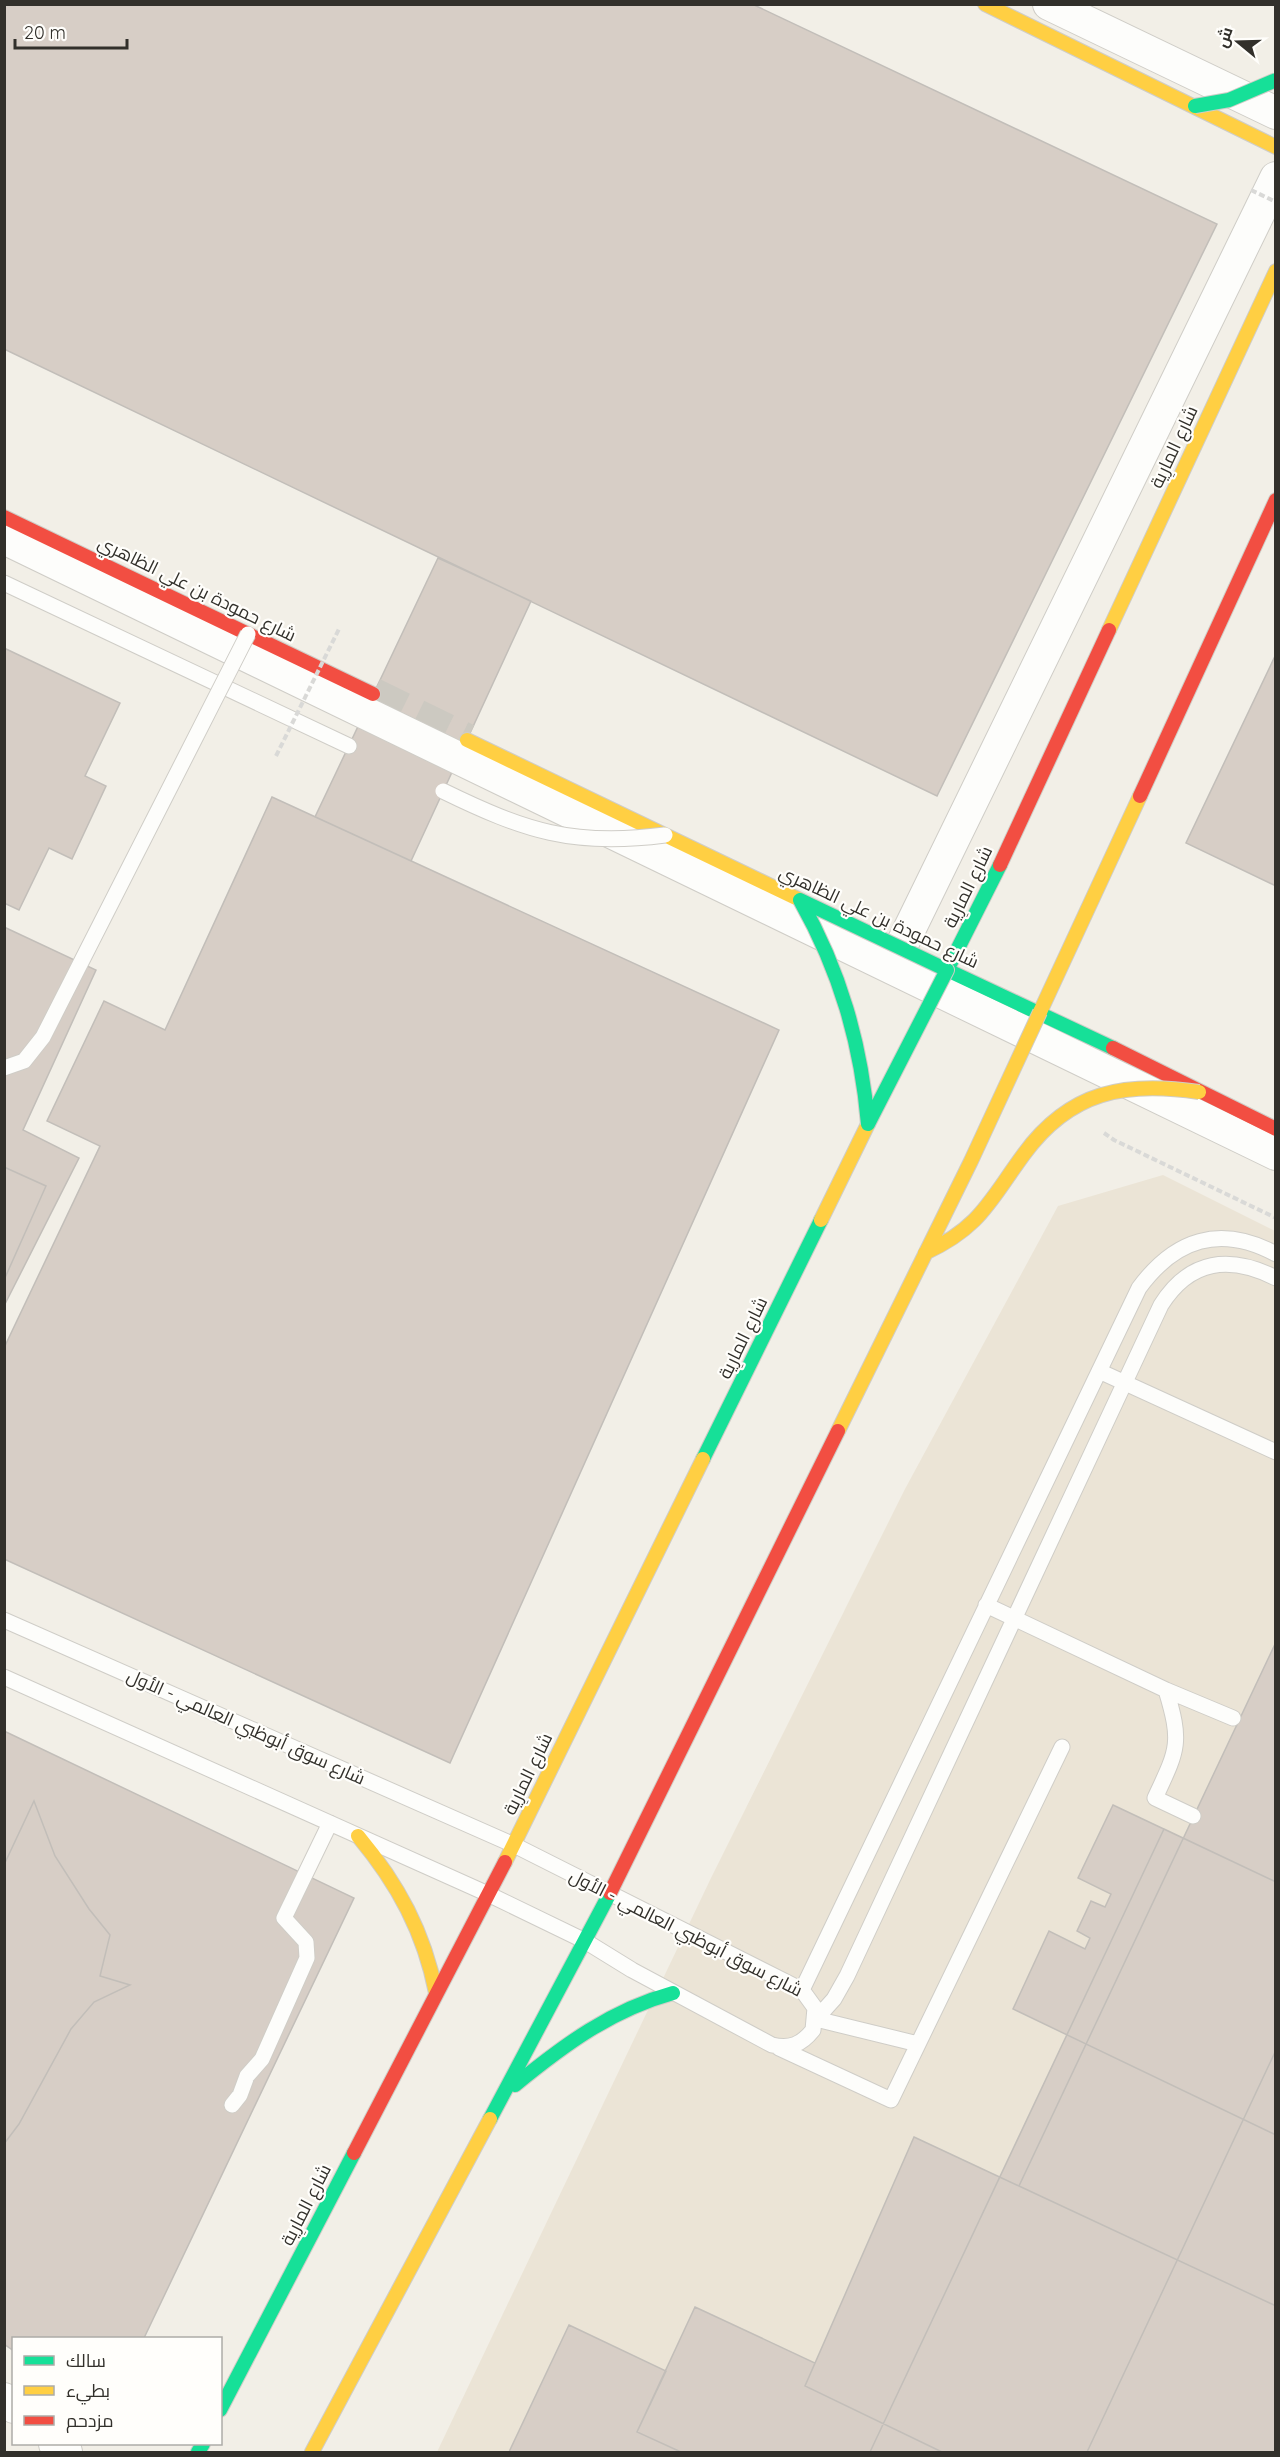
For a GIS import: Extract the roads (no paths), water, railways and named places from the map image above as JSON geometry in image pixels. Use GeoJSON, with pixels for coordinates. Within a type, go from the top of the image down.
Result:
{"type":"FeatureCollection","features":[{"type":"Feature","properties":{"kind":"street"},"geometry":{"type":"LineString","coordinates":[[986,4],[1275,147]]}},
{"type":"Feature","properties":{"kind":"street"},"geometry":{"type":"LineString","coordinates":[[1049,4],[1275,113]]}},
{"type":"Feature","properties":{"kind":"street"},"geometry":{"type":"LineString","coordinates":[[1195,106],[1229,100],[1275,80]]}},
{"type":"Feature","properties":{"kind":"street"},"geometry":{"type":"LineString","coordinates":[[891,967],[1263,184]]}},
{"type":"Feature","properties":{"kind":"street","name":"شارع المارِية"},"geometry":{"type":"LineString","coordinates":[[222,2406],[514,1845],[868,1124],[997,871],[1275,271]]}},
{"type":"Feature","properties":{"kind":"street"},"geometry":{"type":"LineString","coordinates":[[312,2452],[610,1893],[926,1253],[1040,1012],[1275,500]]}},
{"type":"Feature","properties":{"kind":"street","name":"شارع حمودة بن علي الظاهري"},"geometry":{"type":"LineString","coordinates":[[4,517],[373,694]]}},
{"type":"Feature","properties":{"kind":"street"},"geometry":{"type":"LineString","coordinates":[[4,538],[1275,1154]]}},
{"type":"Feature","properties":{"kind":"street","name":"شارع حمودة بن علي الظاهري"},"geometry":{"type":"LineString","coordinates":[[467,740],[947,970],[1040,1012],[1275,1129]]}},
{"type":"Feature","properties":{"kind":"street"},"geometry":{"type":"LineString","coordinates":[[800,900],[827,948],[848,1000],[863,1071],[868,1124]]}},
{"type":"Feature","properties":{"kind":"street"},"geometry":{"type":"LineString","coordinates":[[926,1253],[945,1245],[978,1221],[992,1205],[1024,1153],[1066,1108],[1094,1096],[1128,1087],[1160,1086],[1199,1092]]}},
{"type":"Feature","properties":{"kind":"street"},"geometry":{"type":"LineString","coordinates":[[358,1836],[394,1881],[414,1914],[427,1949],[436,1993]]}},
{"type":"Feature","properties":{"kind":"street"},"geometry":{"type":"LineString","coordinates":[[504,2093],[585,2028],[623,2008],[673,1993]]}},
{"type":"Feature","properties":{"kind":"lane"},"geometry":{"type":"LineString","coordinates":[[4,583],[349,746]]}},
{"type":"Feature","properties":{"kind":"lane"},"geometry":{"type":"LineString","coordinates":[[4,1068],[24,1061],[43,1037],[248,634]]}},
{"type":"Feature","properties":{"kind":"lane"},"geometry":{"type":"LineString","coordinates":[[443,791],[491,814],[544,833],[584,839],[625,840],[665,835]]}},
{"type":"Feature","properties":{"kind":"lane"},"geometry":{"type":"LineString","coordinates":[[802,1990],[1139,1288],[1168,1256],[1187,1245],[1208,1239],[1248,1242],[1275,1254]]}},
{"type":"Feature","properties":{"kind":"lane"},"geometry":{"type":"LineString","coordinates":[[918,2044],[816,2019],[834,1999],[847,1976],[1013,1617],[1161,1305],[1171,1289],[1185,1277],[1202,1268],[1229,1264],[1256,1269],[1275,1278]]}},
{"type":"Feature","properties":{"kind":"lane"},"geometry":{"type":"LineString","coordinates":[[1099,1371],[1275,1452]]}},
{"type":"Feature","properties":{"kind":"lane"},"geometry":{"type":"LineString","coordinates":[[986,1605],[1166,1690],[1233,1718]]}},
{"type":"Feature","properties":{"kind":"lane","name":"شارع سوق أبوظبي العالمي - الأول"},"geometry":{"type":"LineString","coordinates":[[4,1620],[514,1845],[802,1990],[815,2008],[816,2019],[813,2030],[806,2039],[795,2046],[784,2048],[772,2045]]}},
{"type":"Feature","properties":{"kind":"lane"},"geometry":{"type":"LineString","coordinates":[[4,1677],[488,1894],[585,1941],[673,1993],[772,2045],[891,2100],[1062,1747]]}},
{"type":"Feature","properties":{"kind":"lane"},"geometry":{"type":"LineString","coordinates":[[1166,1690],[1176,1725],[1175,1756],[1155,1798],[1193,1816]]}},
{"type":"Feature","properties":{"kind":"lane"},"geometry":{"type":"LineString","coordinates":[[232,2105],[240,2095],[247,2076],[262,2060],[307,1958],[306,1942],[284,1918],[330,1823]]}},
{"type":"Feature","properties":{"kind":"tunnel"},"geometry":{"type":"LineString","coordinates":[[373,694],[467,740]]}}]}
